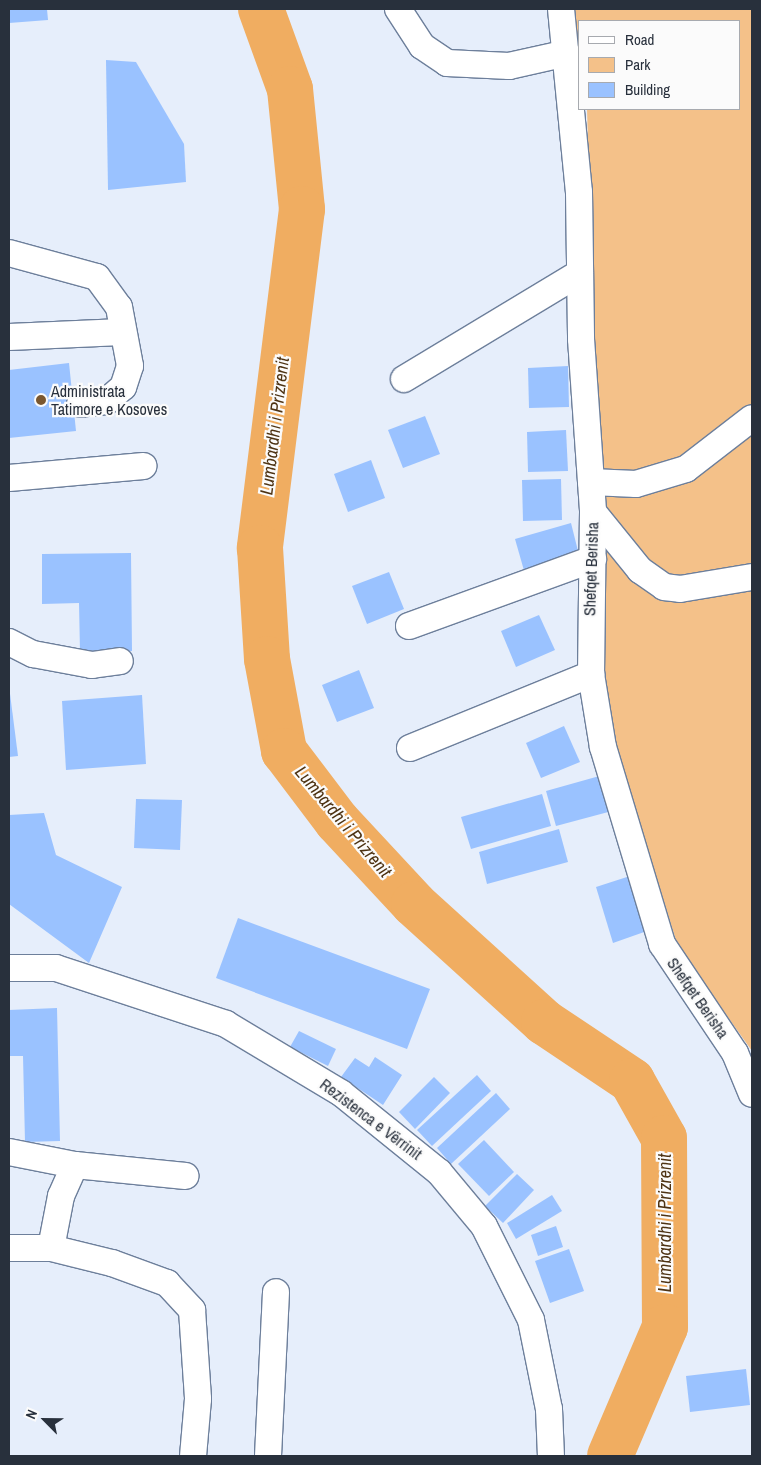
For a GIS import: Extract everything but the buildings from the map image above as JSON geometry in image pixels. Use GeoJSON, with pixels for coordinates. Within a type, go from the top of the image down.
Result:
{"type":"FeatureCollection","features":[{"type":"Feature","properties":{"kind":"street"},"geometry":{"type":"LineString","coordinates":[[398,9],[422,46],[447,63],[509,66],[568,52]]}},
{"type":"Feature","properties":{"kind":"street","name":"Shefqet Berisha"},"geometry":{"type":"LineString","coordinates":[[561,9],[568,52],[579,192],[580,273],[593,512],[591,674],[603,748],[662,944],[735,1053],[752,1094]]}},
{"type":"Feature","properties":{"kind":"street"},"geometry":{"type":"LineString","coordinates":[[9,253],[97,277],[119,307],[122,332],[130,366],[123,387],[108,401],[80,404]]}},
{"type":"Feature","properties":{"kind":"street"},"geometry":{"type":"LineString","coordinates":[[404,379],[580,273]]}},
{"type":"Feature","properties":{"kind":"street"},"geometry":{"type":"LineString","coordinates":[[9,337],[122,332]]}},
{"type":"Feature","properties":{"kind":"street"},"geometry":{"type":"LineString","coordinates":[[591,482],[636,484],[686,469],[752,418]]}},
{"type":"Feature","properties":{"kind":"street"},"geometry":{"type":"LineString","coordinates":[[9,478],[143,466]]}},
{"type":"Feature","properties":{"kind":"street"},"geometry":{"type":"LineString","coordinates":[[593,512],[640,570],[664,587],[680,589],[752,577]]}},
{"type":"Feature","properties":{"kind":"street"},"geometry":{"type":"LineString","coordinates":[[409,626],[593,560]]}},
{"type":"Feature","properties":{"kind":"street"},"geometry":{"type":"LineString","coordinates":[[9,642],[33,654],[92,665],[120,661]]}},
{"type":"Feature","properties":{"kind":"street"},"geometry":{"type":"LineString","coordinates":[[410,748],[591,674]]}},
{"type":"Feature","properties":{"kind":"street","name":"Rezistenca e Vërrinit"},"geometry":{"type":"LineString","coordinates":[[9,968],[56,968],[226,1024],[341,1093],[439,1172],[484,1226],[531,1320],[549,1409],[551,1456]]}},
{"type":"Feature","properties":{"kind":"street"},"geometry":{"type":"LineString","coordinates":[[9,1152],[76,1165],[185,1176]]}},
{"type":"Feature","properties":{"kind":"street"},"geometry":{"type":"LineString","coordinates":[[51,1248],[61,1196],[76,1165]]}},
{"type":"Feature","properties":{"kind":"street"},"geometry":{"type":"LineString","coordinates":[[9,1248],[51,1248],[167,1283],[192,1310],[198,1399],[193,1456]]}},
{"type":"Feature","properties":{"kind":"street"},"geometry":{"type":"LineString","coordinates":[[268,1456],[276,1292]]}},
{"type":"Feature","properties":{"kind":"green space"},"geometry":{"type":"Polygon","coordinates":[[[574,9],[752,9],[752,1051],[678,947],[617,750],[603,674],[587,110],[741,110],[741,20],[578,20],[578,40],[574,9]]]}},
{"type":"Feature","properties":{"kind":"waterway","name":"Lumbardhi i Prizrenit"},"geometry":{"type":"LineString","coordinates":[[261,9],[290,89],[302,209],[260,548],[267,659],[284,751],[337,821],[414,904],[544,1022],[632,1081],[664,1138],[665,1327],[610,1456]]}},
{"type":"Feature","properties":{"kind":"place","name":"Administrata Tatimore e Kosoves"},"geometry":{"type":"Point","coordinates":[41,400]}}]}
